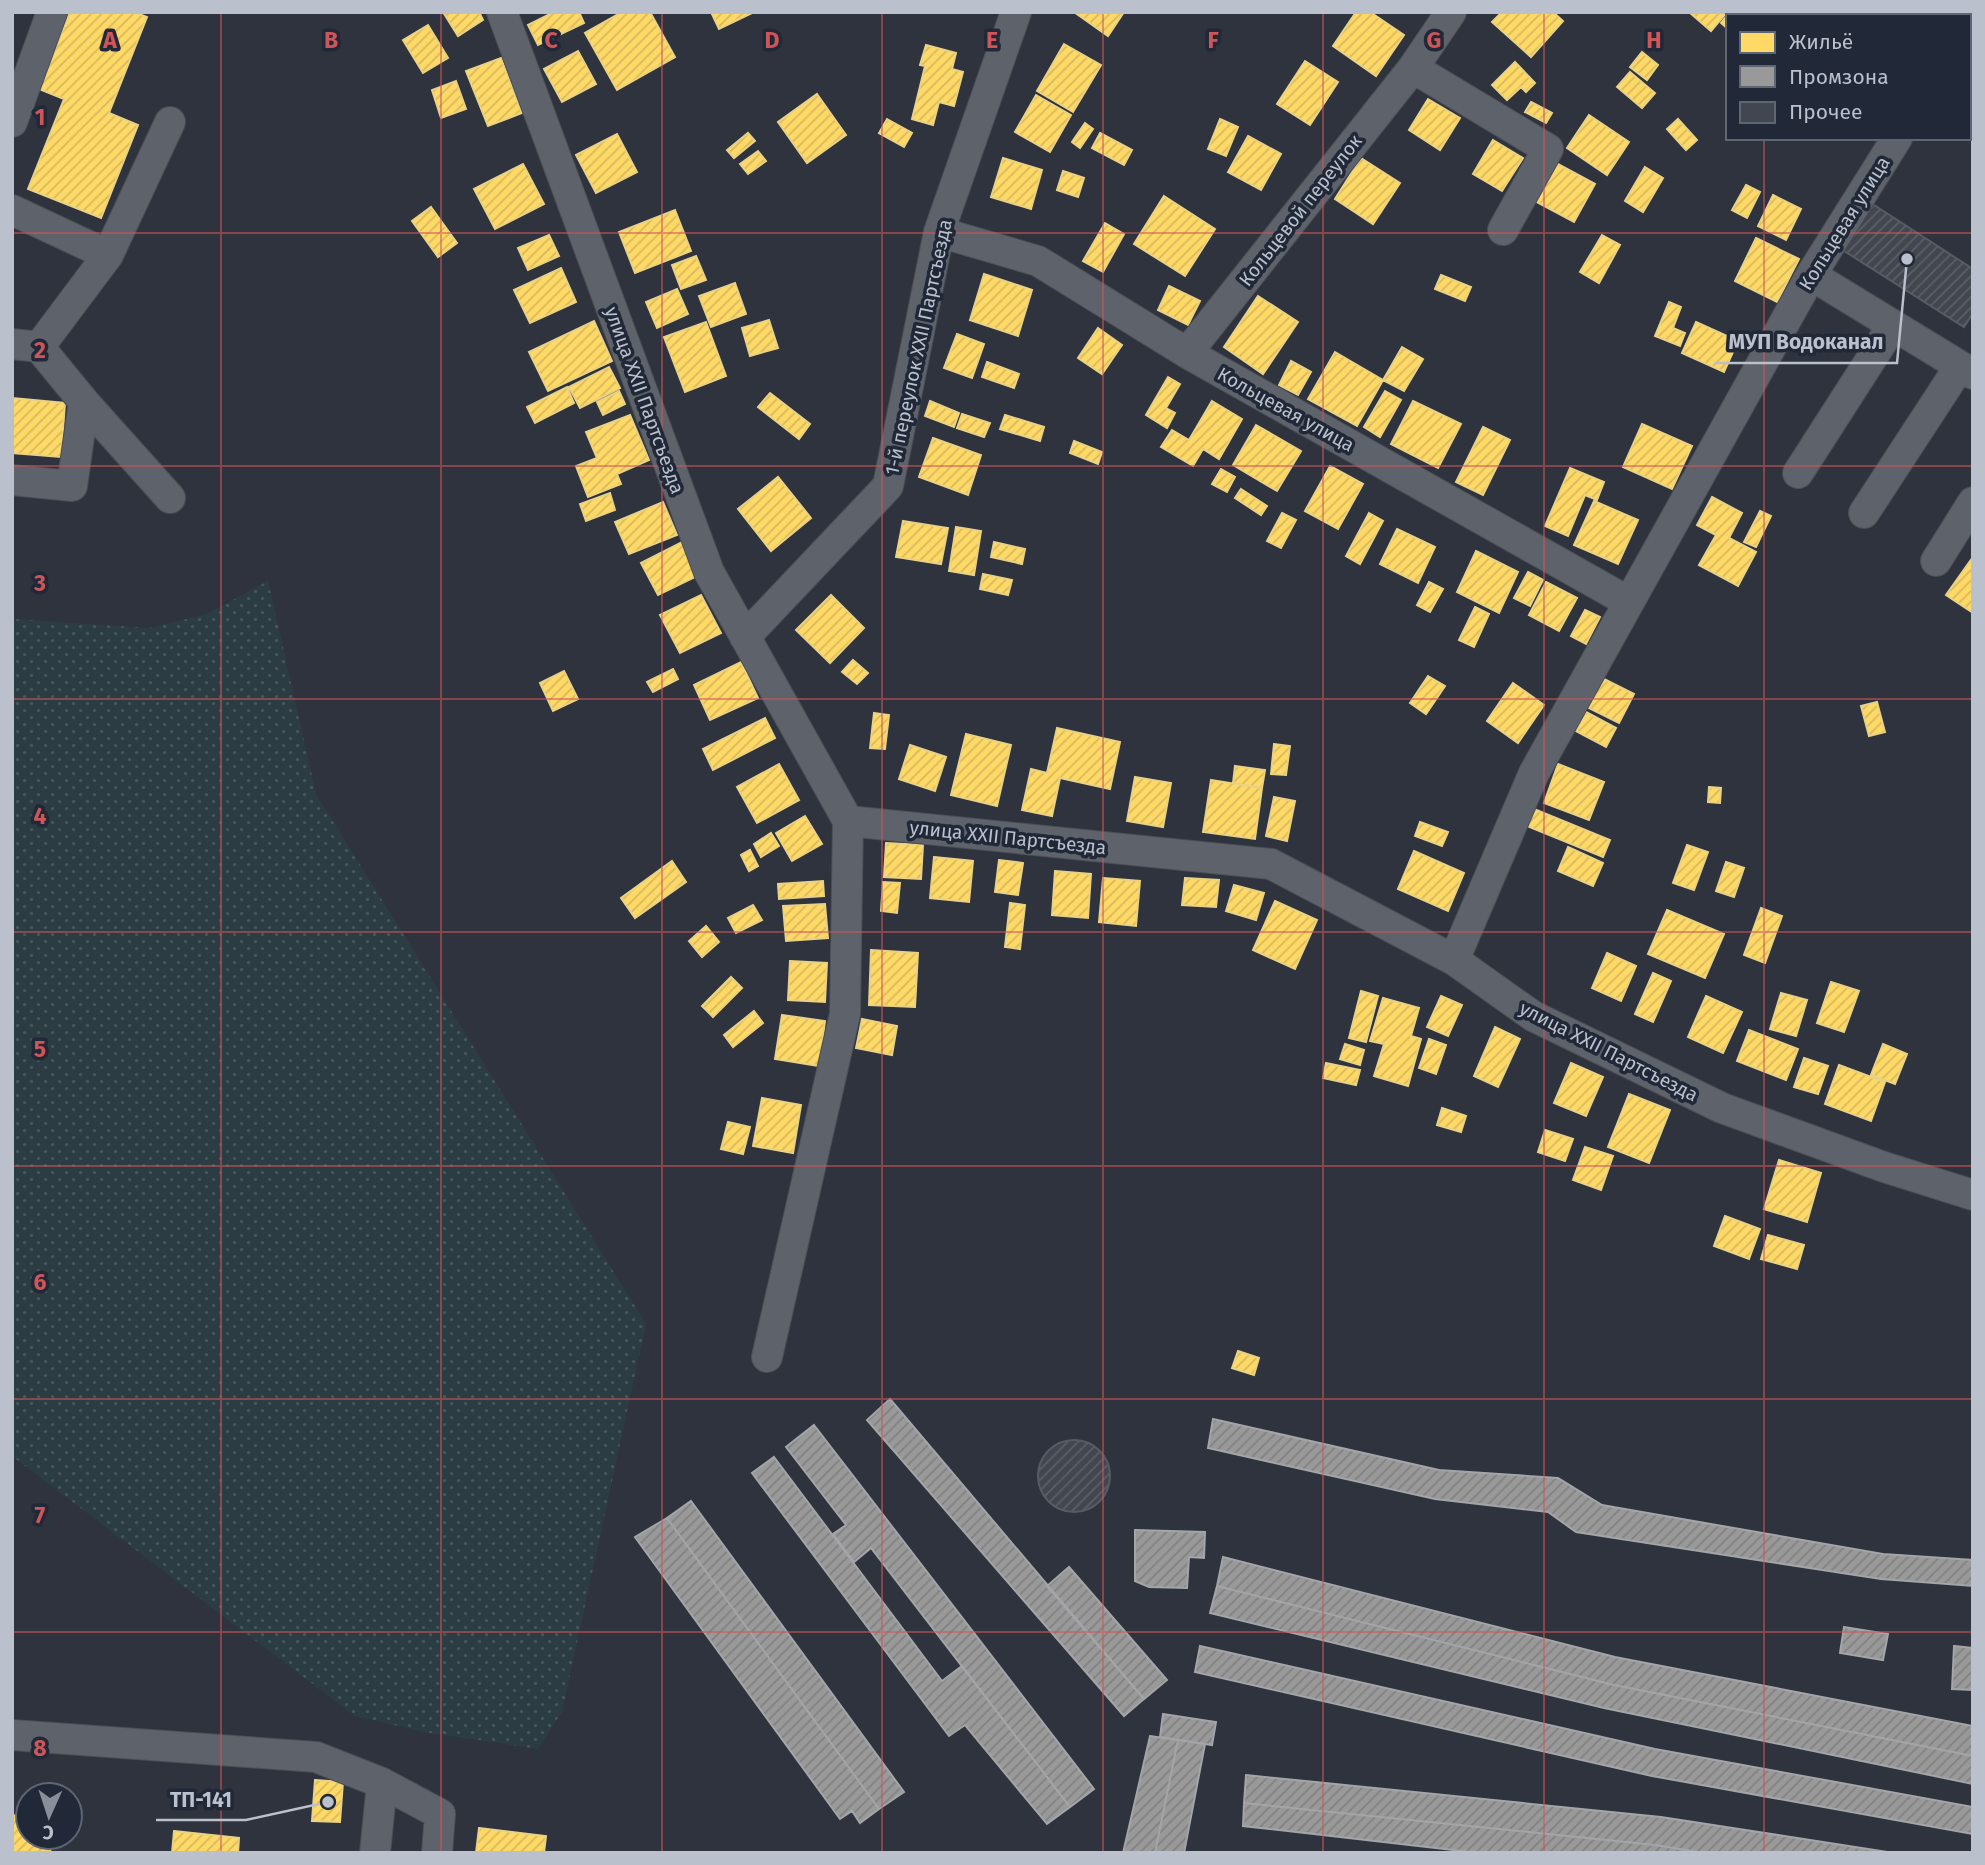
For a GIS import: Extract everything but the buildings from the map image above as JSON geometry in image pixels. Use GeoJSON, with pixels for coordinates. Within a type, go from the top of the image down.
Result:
{"type":"FeatureCollection","features":[{"type":"Feature","properties":{"kind":"street"},"geometry":{"type":"LineString","coordinates":[[12,122],[52,12]]}},
{"type":"Feature","properties":{"kind":"street","name":"улица XXII Партсъезда"},"geometry":{"type":"LineString","coordinates":[[502,12],[709,572],[848,821],[1271,864],[1454,960],[1534,1016],[1723,1108],[1884,1167],[1973,1195]]}},
{"type":"Feature","properties":{"kind":"street","name":"1-й переулок XXII Партсъезда"},"geometry":{"type":"LineString","coordinates":[[745,636],[888,486],[939,232],[1016,12]]}},
{"type":"Feature","properties":{"kind":"street","name":"Кольцевой переулок"},"geometry":{"type":"LineString","coordinates":[[1187,353],[1413,68],[1451,12]]}},
{"type":"Feature","properties":{"kind":"street"},"geometry":{"type":"LineString","coordinates":[[1413,68],[1548,149],[1503,230]]}},
{"type":"Feature","properties":{"kind":"street"},"geometry":{"type":"LineString","coordinates":[[170,122],[108,256],[25,346],[84,402],[170,498]]}},
{"type":"Feature","properties":{"kind":"street","name":"Кольцевая улица"},"geometry":{"type":"LineString","coordinates":[[1454,960],[1534,773],[1627,601],[1811,275],[1896,140]]}},
{"type":"Feature","properties":{"kind":"street"},"geometry":{"type":"LineString","coordinates":[[12,210],[108,256]]}},
{"type":"Feature","properties":{"kind":"street","name":"Кольцевая улица"},"geometry":{"type":"LineString","coordinates":[[939,232],[1038,261],[1187,353],[1627,601]]}},
{"type":"Feature","properties":{"kind":"street"},"geometry":{"type":"LineString","coordinates":[[1811,275],[1967,370],[1864,513]]}},
{"type":"Feature","properties":{"kind":"street"},"geometry":{"type":"LineString","coordinates":[[1798,473],[1893,325]]}},
{"type":"Feature","properties":{"kind":"street"},"geometry":{"type":"LineString","coordinates":[[12,480],[72,486],[84,402]]}},
{"type":"Feature","properties":{"kind":"street"},"geometry":{"type":"LineString","coordinates":[[1936,561],[1973,502]]}},
{"type":"Feature","properties":{"kind":"street"},"geometry":{"type":"LineString","coordinates":[[767,1357],[845,1014],[848,821]]}},
{"type":"Feature","properties":{"kind":"street"},"geometry":{"type":"LineString","coordinates":[[12,1735],[316,1757],[382,1783],[440,1814],[437,1853]]}},
{"type":"Feature","properties":{"kind":"street"},"geometry":{"type":"LineString","coordinates":[[374,1853],[382,1783]]}},
{"type":"Feature","properties":{"kind":"shaded area"},"geometry":{"type":"Polygon","coordinates":[[[268,581],[316,794],[646,1324],[562,1712],[538,1749],[424,1732],[355,1716],[12,1456],[12,619],[149,628],[207,614],[268,581]]]}},
{"type":"Feature","properties":{"kind":"place","name":"МУП Водоканал"},"geometry":{"type":"Point","coordinates":[1907,259]}},
{"type":"Feature","properties":{"kind":"place","name":"ТП-141"},"geometry":{"type":"Point","coordinates":[328,1802]}}]}
